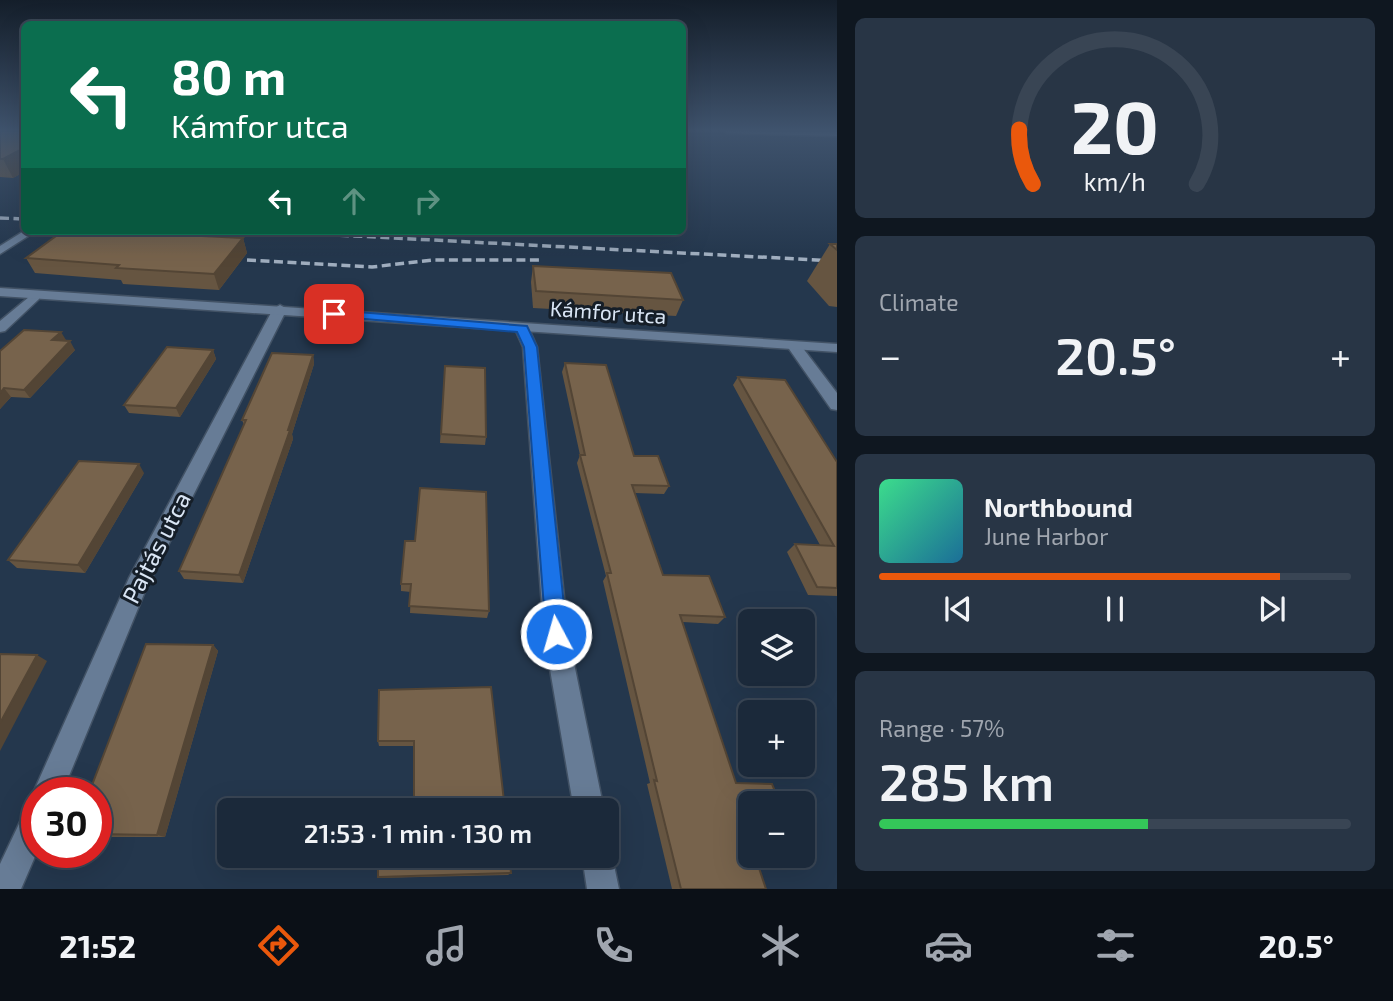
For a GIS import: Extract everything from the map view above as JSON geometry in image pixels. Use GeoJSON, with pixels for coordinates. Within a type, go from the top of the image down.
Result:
{"type":"FeatureCollection","features":[{"type":"Feature","properties":{"kind":"street"},"geometry":{"type":"LineString","coordinates":[[0,251],[25,235]]}},
{"type":"Feature","properties":{"kind":"street","name":"Kámfor utca"},"geometry":{"type":"LineString","coordinates":[[0,292],[836,348]]}},
{"type":"Feature","properties":{"kind":"street"},"geometry":{"type":"LineString","coordinates":[[0,328],[35,296]]}},
{"type":"Feature","properties":{"kind":"street","name":"Pajtás utca"},"geometry":{"type":"LineString","coordinates":[[54,777],[137,585],[280,309]]}},
{"type":"Feature","properties":{"kind":"street"},"geometry":{"type":"LineString","coordinates":[[522,329],[530,347],[556,634],[587,798]]}},
{"type":"Feature","properties":{"kind":"street"},"geometry":{"type":"LineString","coordinates":[[794,346],[836,405]]}},
{"type":"Feature","properties":{"kind":"street"},"geometry":{"type":"LineString","coordinates":[[5,889],[21,853]]}},
{"type":"Feature","properties":{"kind":"street"},"geometry":{"type":"LineString","coordinates":[[599,868],[603,889]]}},
{"type":"Feature","properties":{"kind":"building"},"geometry":{"type":"Polygon","coordinates":[[[58,235],[243,238],[214,274],[116,268],[119,265],[26,258],[58,235]]]}},
{"type":"Feature","properties":{"kind":"building"},"geometry":{"type":"Polygon","coordinates":[[[533,266],[671,273],[683,300],[536,291],[533,266]]]}},
{"type":"Feature","properties":{"kind":"building"},"geometry":{"type":"Polygon","coordinates":[[[24,330],[61,332],[52,340],[70,341],[24,390],[4,388],[0,393],[0,351],[24,330]]]}},
{"type":"Feature","properties":{"kind":"building"},"geometry":{"type":"Polygon","coordinates":[[[167,347],[213,350],[176,408],[124,405],[167,347]]]}},
{"type":"Feature","properties":{"kind":"building"},"geometry":{"type":"Polygon","coordinates":[[[272,353],[313,355],[290,430],[239,575],[179,571],[246,420],[242,420],[272,353]]]}},
{"type":"Feature","properties":{"kind":"building"},"geometry":{"type":"Polygon","coordinates":[[[565,363],[606,365],[634,456],[658,456],[669,486],[632,485],[663,575],[709,576],[725,617],[680,615],[736,783],[772,784],[775,791],[738,791],[738,868],[759,868],[766,889],[681,889],[607,573],[611,573],[580,455],[585,455],[565,363]]]}},
{"type":"Feature","properties":{"kind":"building"},"geometry":{"type":"Polygon","coordinates":[[[445,366],[485,368],[486,437],[441,434],[445,366]]]}},
{"type":"Feature","properties":{"kind":"building"},"geometry":{"type":"Polygon","coordinates":[[[738,377],[785,380],[837,462],[837,588],[817,587],[795,544],[834,546],[738,377]]]}},
{"type":"Feature","properties":{"kind":"building"},"geometry":{"type":"Polygon","coordinates":[[[79,461],[139,464],[78,565],[8,560],[79,461]]]}},
{"type":"Feature","properties":{"kind":"building"},"geometry":{"type":"Polygon","coordinates":[[[420,488],[486,492],[489,611],[409,606],[411,584],[401,584],[405,541],[415,541],[420,488]]]}},
{"type":"Feature","properties":{"kind":"building"},"geometry":{"type":"Polygon","coordinates":[[[146,644],[213,645],[157,835],[112,834],[112,777],[95,777],[146,644]]]}},
{"type":"Feature","properties":{"kind":"building"},"geometry":{"type":"Polygon","coordinates":[[[0,654],[37,655],[0,723],[0,654]]]}},
{"type":"Feature","properties":{"kind":"building"},"geometry":{"type":"Polygon","coordinates":[[[491,687],[504,798],[414,798],[414,741],[378,741],[379,690],[491,687]]]}},
{"type":"Feature","properties":{"kind":"building"},"geometry":{"type":"Polygon","coordinates":[[[378,868],[510,868],[511,873],[378,877],[378,868]]]}},
{"type":"Feature","properties":{"kind":"railway"},"geometry":{"type":"LineString","coordinates":[[0,218],[21,219]]}},
{"type":"Feature","properties":{"kind":"railway"},"geometry":{"type":"LineString","coordinates":[[336,235],[837,261]]}},
{"type":"Feature","properties":{"kind":"railway"},"geometry":{"type":"LineString","coordinates":[[247,260],[372,267],[433,260],[539,260]]}},
{"type":"Feature","properties":{"kind":"route"},"geometry":{"type":"LineString","coordinates":[[334,314],[522,329],[530,347],[556,634]]}}]}
